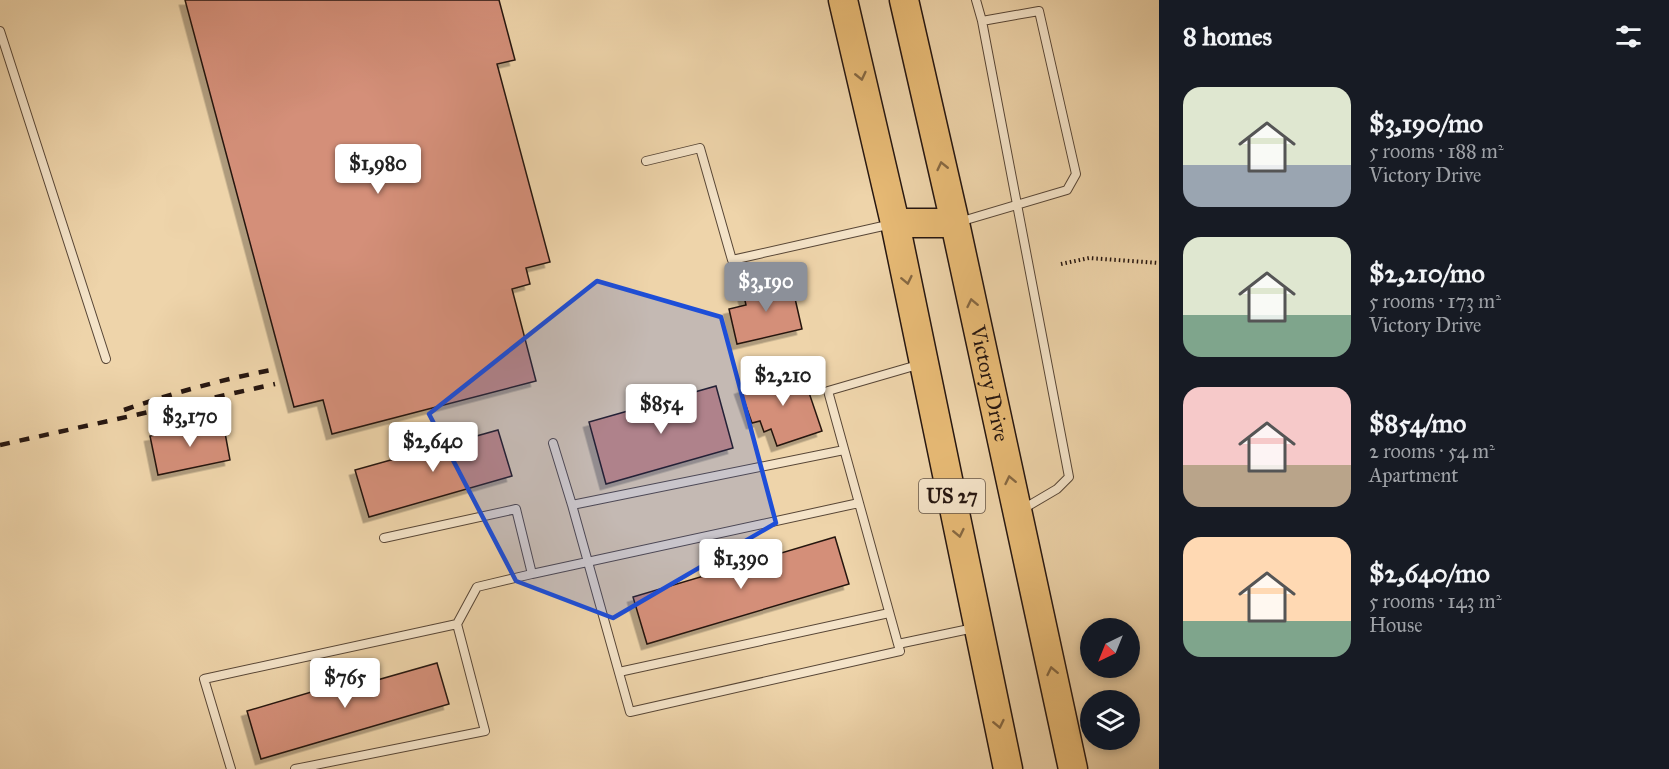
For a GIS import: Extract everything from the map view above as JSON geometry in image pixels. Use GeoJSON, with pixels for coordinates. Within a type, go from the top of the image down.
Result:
{"type":"FeatureCollection","features":[{"type":"Feature","properties":{"kind":"highway","name":"US 27"},"geometry":{"type":"LineString","coordinates":[[843,0],[895,223],[1008,769]]}},
{"type":"Feature","properties":{"kind":"highway","name":"Victory Drive"},"geometry":{"type":"LineString","coordinates":[[904,0],[955,223],[1073,769]]}},
{"type":"Feature","properties":{"kind":"highway"},"geometry":{"type":"LineString","coordinates":[[895,223],[955,223]]}},
{"type":"Feature","properties":{"kind":"lane"},"geometry":{"type":"LineString","coordinates":[[976,0],[1018,205],[1069,477],[1057,489],[1017,513]]}},
{"type":"Feature","properties":{"kind":"lane"},"geometry":{"type":"LineString","coordinates":[[955,223],[1067,190],[1076,174],[1039,10],[982,21]]}},
{"type":"Feature","properties":{"kind":"lane"},"geometry":{"type":"LineString","coordinates":[[0,32],[106,359]]}},
{"type":"Feature","properties":{"kind":"lane"},"geometry":{"type":"LineString","coordinates":[[646,160],[700,147],[732,260],[895,223]]}},
{"type":"Feature","properties":{"kind":"lane"},"geometry":{"type":"LineString","coordinates":[[553,443],[630,711],[900,651],[828,391],[924,363]]}},
{"type":"Feature","properties":{"kind":"lane"},"geometry":{"type":"LineString","coordinates":[[572,505],[844,450]]}},
{"type":"Feature","properties":{"kind":"lane"},"geometry":{"type":"LineString","coordinates":[[295,769],[485,731],[457,624],[477,587],[859,502]]}},
{"type":"Feature","properties":{"kind":"lane"},"geometry":{"type":"LineString","coordinates":[[384,538],[516,509],[531,574]]}},
{"type":"Feature","properties":{"kind":"lane"},"geometry":{"type":"LineString","coordinates":[[619,672],[889,613]]}},
{"type":"Feature","properties":{"kind":"lane"},"geometry":{"type":"LineString","coordinates":[[231,769],[204,679],[457,624]]}},
{"type":"Feature","properties":{"kind":"lane"},"geometry":{"type":"LineString","coordinates":[[898,644],[979,627]]}},
{"type":"Feature","properties":{"kind":"path"},"geometry":{"type":"LineString","coordinates":[[1061,264],[1089,258],[1159,263]]}},
{"type":"Feature","properties":{"kind":"highlighted area"},"geometry":{"type":"Polygon","coordinates":[[[597,281],[721,317],[776,523],[613,618],[516,581],[429,414],[597,281]]]}},
{"type":"Feature","properties":{"kind":"building"},"geometry":{"type":"Polygon","coordinates":[[[185,0],[499,0],[515,60],[497,64],[550,262],[526,268],[530,284],[512,289],[536,381],[332,434],[323,400],[294,407],[185,0]]]}},
{"type":"Feature","properties":{"kind":"building"},"geometry":{"type":"Polygon","coordinates":[[[791,281],[802,329],[737,344],[729,309],[746,305],[743,292],[791,281]]]}},
{"type":"Feature","properties":{"kind":"building"},"geometry":{"type":"Polygon","coordinates":[[[801,369],[822,431],[777,446],[771,429],[764,432],[760,421],[752,423],[740,389],[801,369]]]}},
{"type":"Feature","properties":{"kind":"building"},"geometry":{"type":"Polygon","coordinates":[[[716,386],[733,448],[606,484],[589,422],[716,386]]]}},
{"type":"Feature","properties":{"kind":"building"},"geometry":{"type":"Polygon","coordinates":[[[223,422],[230,460],[158,475],[150,436],[223,422]]]}},
{"type":"Feature","properties":{"kind":"building"},"geometry":{"type":"Polygon","coordinates":[[[498,430],[512,476],[369,517],[355,470],[498,430]]]}},
{"type":"Feature","properties":{"kind":"building"},"geometry":{"type":"Polygon","coordinates":[[[835,537],[849,584],[647,644],[633,597],[835,537]]]}},
{"type":"Feature","properties":{"kind":"building"},"geometry":{"type":"Polygon","coordinates":[[[437,663],[449,704],[261,759],[247,711],[325,688],[322,677],[351,669],[356,686],[437,663]]]}},
{"type":"Feature","properties":{"kind":"railway"},"geometry":{"type":"LineString","coordinates":[[124,410],[197,387],[271,370]]}},
{"type":"Feature","properties":{"kind":"railway"},"geometry":{"type":"LineString","coordinates":[[0,445],[275,384]]}}]}
